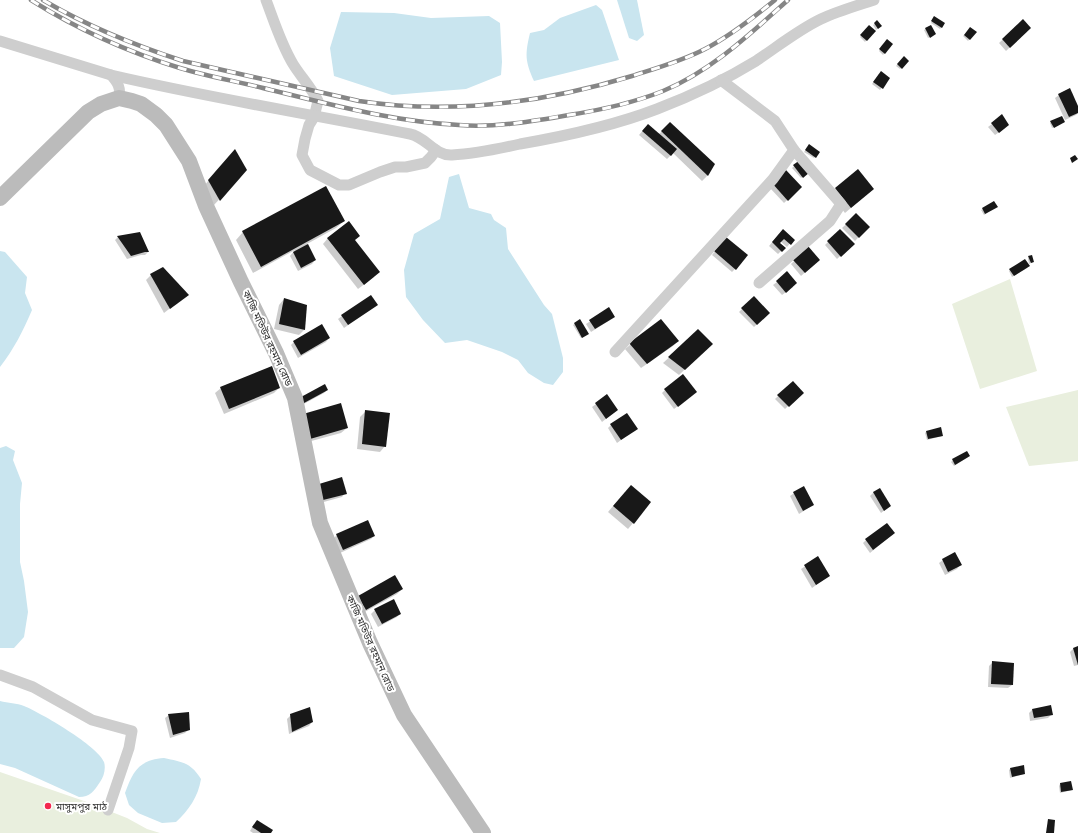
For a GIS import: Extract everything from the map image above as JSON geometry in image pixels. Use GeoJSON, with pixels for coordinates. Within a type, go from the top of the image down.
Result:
{"type":"FeatureCollection","features":[{"type":"Feature","properties":{"kind":"main road","name":"কাজি মতিউর রহমান রোড"},"geometry":{"type":"LineString","coordinates":[[119,98],[141,104],[156,115],[166,125],[189,161],[206,206],[276,353],[295,398],[320,524],[342,577],[404,715],[483,833]]}},
{"type":"Feature","properties":{"kind":"main road"},"geometry":{"type":"LineString","coordinates":[[0,198],[88,112],[101,104],[119,98]]}},
{"type":"Feature","properties":{"kind":"street"},"geometry":{"type":"LineString","coordinates":[[266,0],[293,64],[308,84],[318,101],[314,117],[309,125],[302,155],[310,170],[339,185],[349,185],[395,167],[406,167],[425,163],[436,150]]}},
{"type":"Feature","properties":{"kind":"street"},"geometry":{"type":"LineString","coordinates":[[0,41],[111,75],[144,83],[314,117],[417,135],[442,154],[450,155],[495,149],[559,137],[628,120],[721,80],[754,62],[819,20],[838,11],[874,0]]}},
{"type":"Feature","properties":{"kind":"street"},"geometry":{"type":"LineString","coordinates":[[111,75],[119,85],[119,98]]}},
{"type":"Feature","properties":{"kind":"street"},"geometry":{"type":"LineString","coordinates":[[721,80],[775,121],[794,150],[841,204],[830,221],[759,283]]}},
{"type":"Feature","properties":{"kind":"street"},"geometry":{"type":"LineString","coordinates":[[141,104],[135,98],[133,90],[137,85],[144,83]]}},
{"type":"Feature","properties":{"kind":"street"},"geometry":{"type":"LineString","coordinates":[[616,352],[773,179],[794,150]]}},
{"type":"Feature","properties":{"kind":"street"},"geometry":{"type":"LineString","coordinates":[[0,675],[33,687],[92,720],[132,730],[129,748],[108,810]]}},
{"type":"Feature","properties":{"kind":"green space"},"geometry":{"type":"Polygon","coordinates":[[[1010,279],[1037,371],[980,389],[952,304],[1010,279]]]}},
{"type":"Feature","properties":{"kind":"green space"},"geometry":{"type":"Polygon","coordinates":[[[1078,390],[1078,461],[1029,466],[1006,407],[1078,390]]]}},
{"type":"Feature","properties":{"kind":"green space","name":"মাসুমপুর মাঠ"},"geometry":{"type":"Polygon","coordinates":[[[0,772],[84,801],[127,818],[147,829],[160,833],[0,833],[0,772]]]}},
{"type":"Feature","properties":{"kind":"water"},"geometry":{"type":"Polygon","coordinates":[[[617,0],[637,0],[644,35],[637,41],[629,38],[617,0]]]}},
{"type":"Feature","properties":{"kind":"water"},"geometry":{"type":"Polygon","coordinates":[[[596,5],[602,10],[619,60],[534,81],[527,63],[527,47],[530,33],[544,30],[560,18],[596,5]]]}},
{"type":"Feature","properties":{"kind":"water"},"geometry":{"type":"Polygon","coordinates":[[[341,12],[394,13],[431,18],[489,16],[500,23],[502,62],[501,75],[466,89],[392,95],[334,76],[330,48],[341,12]]]}},
{"type":"Feature","properties":{"kind":"water"},"geometry":{"type":"Polygon","coordinates":[[[459,174],[469,208],[491,214],[494,220],[506,228],[508,249],[544,305],[552,314],[563,358],[563,372],[553,385],[544,383],[528,373],[518,360],[502,352],[467,340],[445,343],[423,320],[406,297],[404,270],[414,234],[440,219],[449,177],[459,174]]]}},
{"type":"Feature","properties":{"kind":"water"},"geometry":{"type":"Polygon","coordinates":[[[0,251],[5,252],[27,277],[25,293],[32,310],[18,340],[0,367],[0,251]]]}},
{"type":"Feature","properties":{"kind":"water"},"geometry":{"type":"Polygon","coordinates":[[[6,446],[15,451],[13,460],[22,483],[20,504],[20,562],[28,612],[24,637],[14,648],[0,648],[0,448],[6,446]]]}},
{"type":"Feature","properties":{"kind":"water"},"geometry":{"type":"Polygon","coordinates":[[[0,701],[21,705],[43,715],[81,739],[100,755],[105,767],[101,780],[94,791],[89,795],[79,797],[15,768],[0,764],[0,701]]]}},
{"type":"Feature","properties":{"kind":"water"},"geometry":{"type":"Polygon","coordinates":[[[164,758],[190,766],[201,779],[198,792],[192,803],[176,822],[162,823],[138,813],[129,805],[125,793],[134,773],[138,768],[148,761],[164,758]]]}},
{"type":"Feature","properties":{"kind":"building"},"geometry":{"type":"Polygon","coordinates":[[[934,16],[945,23],[942,28],[931,21],[934,16]]]}},
{"type":"Feature","properties":{"kind":"building"},"geometry":{"type":"Polygon","coordinates":[[[1023,19],[1031,28],[1010,48],[1002,39],[1023,19]]]}},
{"type":"Feature","properties":{"kind":"building"},"geometry":{"type":"Polygon","coordinates":[[[877,20],[882,26],[878,29],[874,23],[877,20]]]}},
{"type":"Feature","properties":{"kind":"building"},"geometry":{"type":"Polygon","coordinates":[[[869,25],[876,31],[867,41],[860,35],[869,25]]]}},
{"type":"Feature","properties":{"kind":"building"},"geometry":{"type":"Polygon","coordinates":[[[931,25],[936,34],[930,38],[925,28],[931,25]]]}},
{"type":"Feature","properties":{"kind":"building"},"geometry":{"type":"Polygon","coordinates":[[[970,27],[977,32],[970,40],[964,35],[970,27]]]}},
{"type":"Feature","properties":{"kind":"building"},"geometry":{"type":"Polygon","coordinates":[[[887,39],[893,44],[885,54],[879,49],[887,39]]]}},
{"type":"Feature","properties":{"kind":"building"},"geometry":{"type":"Polygon","coordinates":[[[904,56],[909,61],[902,69],[897,64],[904,56]]]}},
{"type":"Feature","properties":{"kind":"building"},"geometry":{"type":"Polygon","coordinates":[[[881,71],[890,78],[883,89],[873,82],[881,71]]]}},
{"type":"Feature","properties":{"kind":"building"},"geometry":{"type":"Polygon","coordinates":[[[1070,88],[1078,106],[1078,113],[1069,117],[1058,94],[1070,88]]]}},
{"type":"Feature","properties":{"kind":"building"},"geometry":{"type":"Polygon","coordinates":[[[1002,114],[1009,125],[999,133],[991,123],[1002,114]]]}},
{"type":"Feature","properties":{"kind":"building"},"geometry":{"type":"Polygon","coordinates":[[[1062,116],[1065,122],[1054,128],[1050,121],[1062,116]]]}},
{"type":"Feature","properties":{"kind":"building"},"geometry":{"type":"Polygon","coordinates":[[[670,122],[715,164],[708,176],[661,131],[670,122]]]}},
{"type":"Feature","properties":{"kind":"building"},"geometry":{"type":"Polygon","coordinates":[[[648,124],[677,149],[671,156],[642,131],[648,124]]]}},
{"type":"Feature","properties":{"kind":"building"},"geometry":{"type":"Polygon","coordinates":[[[809,144],[820,152],[816,158],[805,150],[809,144]]]}},
{"type":"Feature","properties":{"kind":"building"},"geometry":{"type":"Polygon","coordinates":[[[235,149],[247,170],[220,201],[208,180],[235,149]]]}},
{"type":"Feature","properties":{"kind":"building"},"geometry":{"type":"Polygon","coordinates":[[[1075,155],[1078,159],[1072,163],[1070,158],[1075,155]]]}},
{"type":"Feature","properties":{"kind":"building"},"geometry":{"type":"Polygon","coordinates":[[[800,160],[810,172],[803,178],[793,165],[800,160]]]}},
{"type":"Feature","properties":{"kind":"building"},"geometry":{"type":"Polygon","coordinates":[[[858,169],[874,189],[851,208],[835,188],[858,169]]]}},
{"type":"Feature","properties":{"kind":"building"},"geometry":{"type":"Polygon","coordinates":[[[786,170],[802,187],[788,201],[772,183],[786,170]]]}},
{"type":"Feature","properties":{"kind":"building"},"geometry":{"type":"Polygon","coordinates":[[[326,186],[345,221],[261,267],[242,231],[326,186]]]}},
{"type":"Feature","properties":{"kind":"building"},"geometry":{"type":"Polygon","coordinates":[[[994,201],[998,207],[985,214],[982,208],[994,201]]]}},
{"type":"Feature","properties":{"kind":"building"},"geometry":{"type":"Polygon","coordinates":[[[856,213],[870,227],[859,238],[845,224],[856,213]]]}},
{"type":"Feature","properties":{"kind":"building"},"geometry":{"type":"Polygon","coordinates":[[[349,221],[360,236],[355,240],[380,272],[364,285],[327,238],[349,221]]]}},
{"type":"Feature","properties":{"kind":"building"},"geometry":{"type":"Polygon","coordinates":[[[783,229],[795,240],[791,245],[784,239],[780,243],[786,248],[782,252],[772,242],[783,229]]]}},
{"type":"Feature","properties":{"kind":"building"},"geometry":{"type":"Polygon","coordinates":[[[840,229],[855,244],[841,257],[827,241],[840,229]]]}},
{"type":"Feature","properties":{"kind":"building"},"geometry":{"type":"Polygon","coordinates":[[[140,232],[149,252],[131,256],[117,236],[140,232]]]}},
{"type":"Feature","properties":{"kind":"building"},"geometry":{"type":"Polygon","coordinates":[[[726,237],[748,255],[736,270],[714,251],[726,237]]]}},
{"type":"Feature","properties":{"kind":"building"},"geometry":{"type":"Polygon","coordinates":[[[308,244],[316,260],[301,268],[293,252],[308,244]]]}},
{"type":"Feature","properties":{"kind":"building"},"geometry":{"type":"Polygon","coordinates":[[[808,246],[820,260],[805,273],[793,260],[808,246]]]}},
{"type":"Feature","properties":{"kind":"building"},"geometry":{"type":"Polygon","coordinates":[[[1032,255],[1034,262],[1031,263],[1028,256],[1032,255]]]}},
{"type":"Feature","properties":{"kind":"building"},"geometry":{"type":"Polygon","coordinates":[[[1025,259],[1030,266],[1014,276],[1009,269],[1025,259]]]}},
{"type":"Feature","properties":{"kind":"building"},"geometry":{"type":"Polygon","coordinates":[[[163,267],[189,295],[170,309],[150,274],[163,267]]]}},
{"type":"Feature","properties":{"kind":"building"},"geometry":{"type":"Polygon","coordinates":[[[787,271],[797,283],[786,293],[776,281],[787,271]]]}},
{"type":"Feature","properties":{"kind":"building"},"geometry":{"type":"Polygon","coordinates":[[[371,295],[378,305],[348,325],[341,315],[371,295]]]}},
{"type":"Feature","properties":{"kind":"building"},"geometry":{"type":"Polygon","coordinates":[[[754,296],[770,313],[757,325],[741,308],[754,296]]]}},
{"type":"Feature","properties":{"kind":"building"},"geometry":{"type":"Polygon","coordinates":[[[284,298],[307,305],[305,330],[279,324],[284,298]]]}},
{"type":"Feature","properties":{"kind":"building"},"geometry":{"type":"Polygon","coordinates":[[[609,307],[615,317],[595,329],[589,320],[609,307]]]}},
{"type":"Feature","properties":{"kind":"building"},"geometry":{"type":"Polygon","coordinates":[[[580,319],[589,334],[582,338],[574,323],[580,319]]]}},
{"type":"Feature","properties":{"kind":"building"},"geometry":{"type":"Polygon","coordinates":[[[661,319],[679,341],[647,364],[629,343],[661,319]]]}},
{"type":"Feature","properties":{"kind":"building"},"geometry":{"type":"Polygon","coordinates":[[[322,324],[330,338],[301,355],[293,341],[322,324]]]}},
{"type":"Feature","properties":{"kind":"building"},"geometry":{"type":"Polygon","coordinates":[[[698,329],[713,344],[685,370],[668,357],[698,329]]]}},
{"type":"Feature","properties":{"kind":"building"},"geometry":{"type":"Polygon","coordinates":[[[272,366],[280,388],[229,409],[220,387],[272,366]]]}},
{"type":"Feature","properties":{"kind":"building"},"geometry":{"type":"Polygon","coordinates":[[[683,374],[697,392],[678,407],[664,389],[683,374]]]}},
{"type":"Feature","properties":{"kind":"building"},"geometry":{"type":"Polygon","coordinates":[[[793,381],[804,393],[789,407],[777,395],[793,381]]]}},
{"type":"Feature","properties":{"kind":"building"},"geometry":{"type":"Polygon","coordinates":[[[325,384],[328,390],[304,403],[301,397],[325,384]]]}},
{"type":"Feature","properties":{"kind":"building"},"geometry":{"type":"Polygon","coordinates":[[[607,394],[618,410],[606,419],[595,403],[607,394]]]}},
{"type":"Feature","properties":{"kind":"building"},"geometry":{"type":"Polygon","coordinates":[[[341,403],[348,428],[310,439],[303,414],[341,403]]]}},
{"type":"Feature","properties":{"kind":"building"},"geometry":{"type":"Polygon","coordinates":[[[365,410],[390,413],[386,447],[362,444],[365,410]]]}},
{"type":"Feature","properties":{"kind":"building"},"geometry":{"type":"Polygon","coordinates":[[[627,413],[638,429],[621,440],[610,424],[627,413]]]}},
{"type":"Feature","properties":{"kind":"building"},"geometry":{"type":"Polygon","coordinates":[[[941,427],[943,436],[928,439],[926,431],[941,427]]]}},
{"type":"Feature","properties":{"kind":"building"},"geometry":{"type":"Polygon","coordinates":[[[967,451],[970,456],[955,465],[952,459],[967,451]]]}},
{"type":"Feature","properties":{"kind":"building"},"geometry":{"type":"Polygon","coordinates":[[[342,477],[347,494],[323,500],[319,484],[342,477]]]}},
{"type":"Feature","properties":{"kind":"building"},"geometry":{"type":"Polygon","coordinates":[[[631,485],[651,502],[634,524],[613,506],[631,485]]]}},
{"type":"Feature","properties":{"kind":"building"},"geometry":{"type":"Polygon","coordinates":[[[804,486],[814,505],[803,511],[793,492],[804,486]]]}},
{"type":"Feature","properties":{"kind":"building"},"geometry":{"type":"Polygon","coordinates":[[[880,488],[891,506],[884,511],[873,492],[880,488]]]}},
{"type":"Feature","properties":{"kind":"building"},"geometry":{"type":"Polygon","coordinates":[[[368,520],[375,536],[343,550],[336,534],[368,520]]]}},
{"type":"Feature","properties":{"kind":"building"},"geometry":{"type":"Polygon","coordinates":[[[887,523],[895,533],[873,550],[865,539],[887,523]]]}},
{"type":"Feature","properties":{"kind":"building"},"geometry":{"type":"Polygon","coordinates":[[[955,552],[962,565],[948,572],[942,559],[955,552]]]}},
{"type":"Feature","properties":{"kind":"building"},"geometry":{"type":"Polygon","coordinates":[[[818,556],[830,576],[816,585],[804,565],[818,556]]]}},
{"type":"Feature","properties":{"kind":"building"},"geometry":{"type":"Polygon","coordinates":[[[395,575],[403,589],[366,610],[358,596],[395,575]]]}},
{"type":"Feature","properties":{"kind":"building"},"geometry":{"type":"Polygon","coordinates":[[[394,599],[401,614],[382,624],[374,609],[394,599]]]}},
{"type":"Feature","properties":{"kind":"building"},"geometry":{"type":"Polygon","coordinates":[[[1078,646],[1078,665],[1073,648],[1078,646]]]}},
{"type":"Feature","properties":{"kind":"building"},"geometry":{"type":"Polygon","coordinates":[[[992,661],[1014,663],[1013,685],[991,684],[992,661]]]}},
{"type":"Feature","properties":{"kind":"building"},"geometry":{"type":"Polygon","coordinates":[[[1051,705],[1053,715],[1034,718],[1032,709],[1051,705]]]}},
{"type":"Feature","properties":{"kind":"building"},"geometry":{"type":"Polygon","coordinates":[[[310,707],[313,722],[292,732],[290,714],[310,707]]]}},
{"type":"Feature","properties":{"kind":"building"},"geometry":{"type":"Polygon","coordinates":[[[189,712],[190,730],[173,735],[168,714],[189,712]]]}},
{"type":"Feature","properties":{"kind":"building"},"geometry":{"type":"Polygon","coordinates":[[[1024,765],[1025,774],[1012,777],[1010,768],[1024,765]]]}},
{"type":"Feature","properties":{"kind":"building"},"geometry":{"type":"Polygon","coordinates":[[[1071,781],[1073,790],[1061,792],[1060,783],[1071,781]]]}},
{"type":"Feature","properties":{"kind":"building"},"geometry":{"type":"Polygon","coordinates":[[[1048,819],[1055,820],[1054,833],[1046,833],[1048,819]]]}},
{"type":"Feature","properties":{"kind":"building"},"geometry":{"type":"Polygon","coordinates":[[[257,820],[273,830],[271,833],[261,833],[252,827],[257,820]]]}},
{"type":"Feature","properties":{"kind":"railway"},"geometry":{"type":"LineString","coordinates":[[31,0],[66,21],[103,39],[141,55],[191,71],[388,117],[473,126],[542,120],[581,113],[629,103],[663,91],[681,83],[714,62],[729,51],[788,0]]}},
{"type":"Feature","properties":{"kind":"railway"},"geometry":{"type":"LineString","coordinates":[[43,0],[111,34],[183,61],[359,101],[428,107],[497,104],[531,99],[565,93],[632,76],[678,61],[705,49],[732,33],[775,0]]}},
{"type":"Feature","properties":{"kind":"place","name":"মাসুমপুর মাঠ"},"geometry":{"type":"Point","coordinates":[48,806]}}]}
